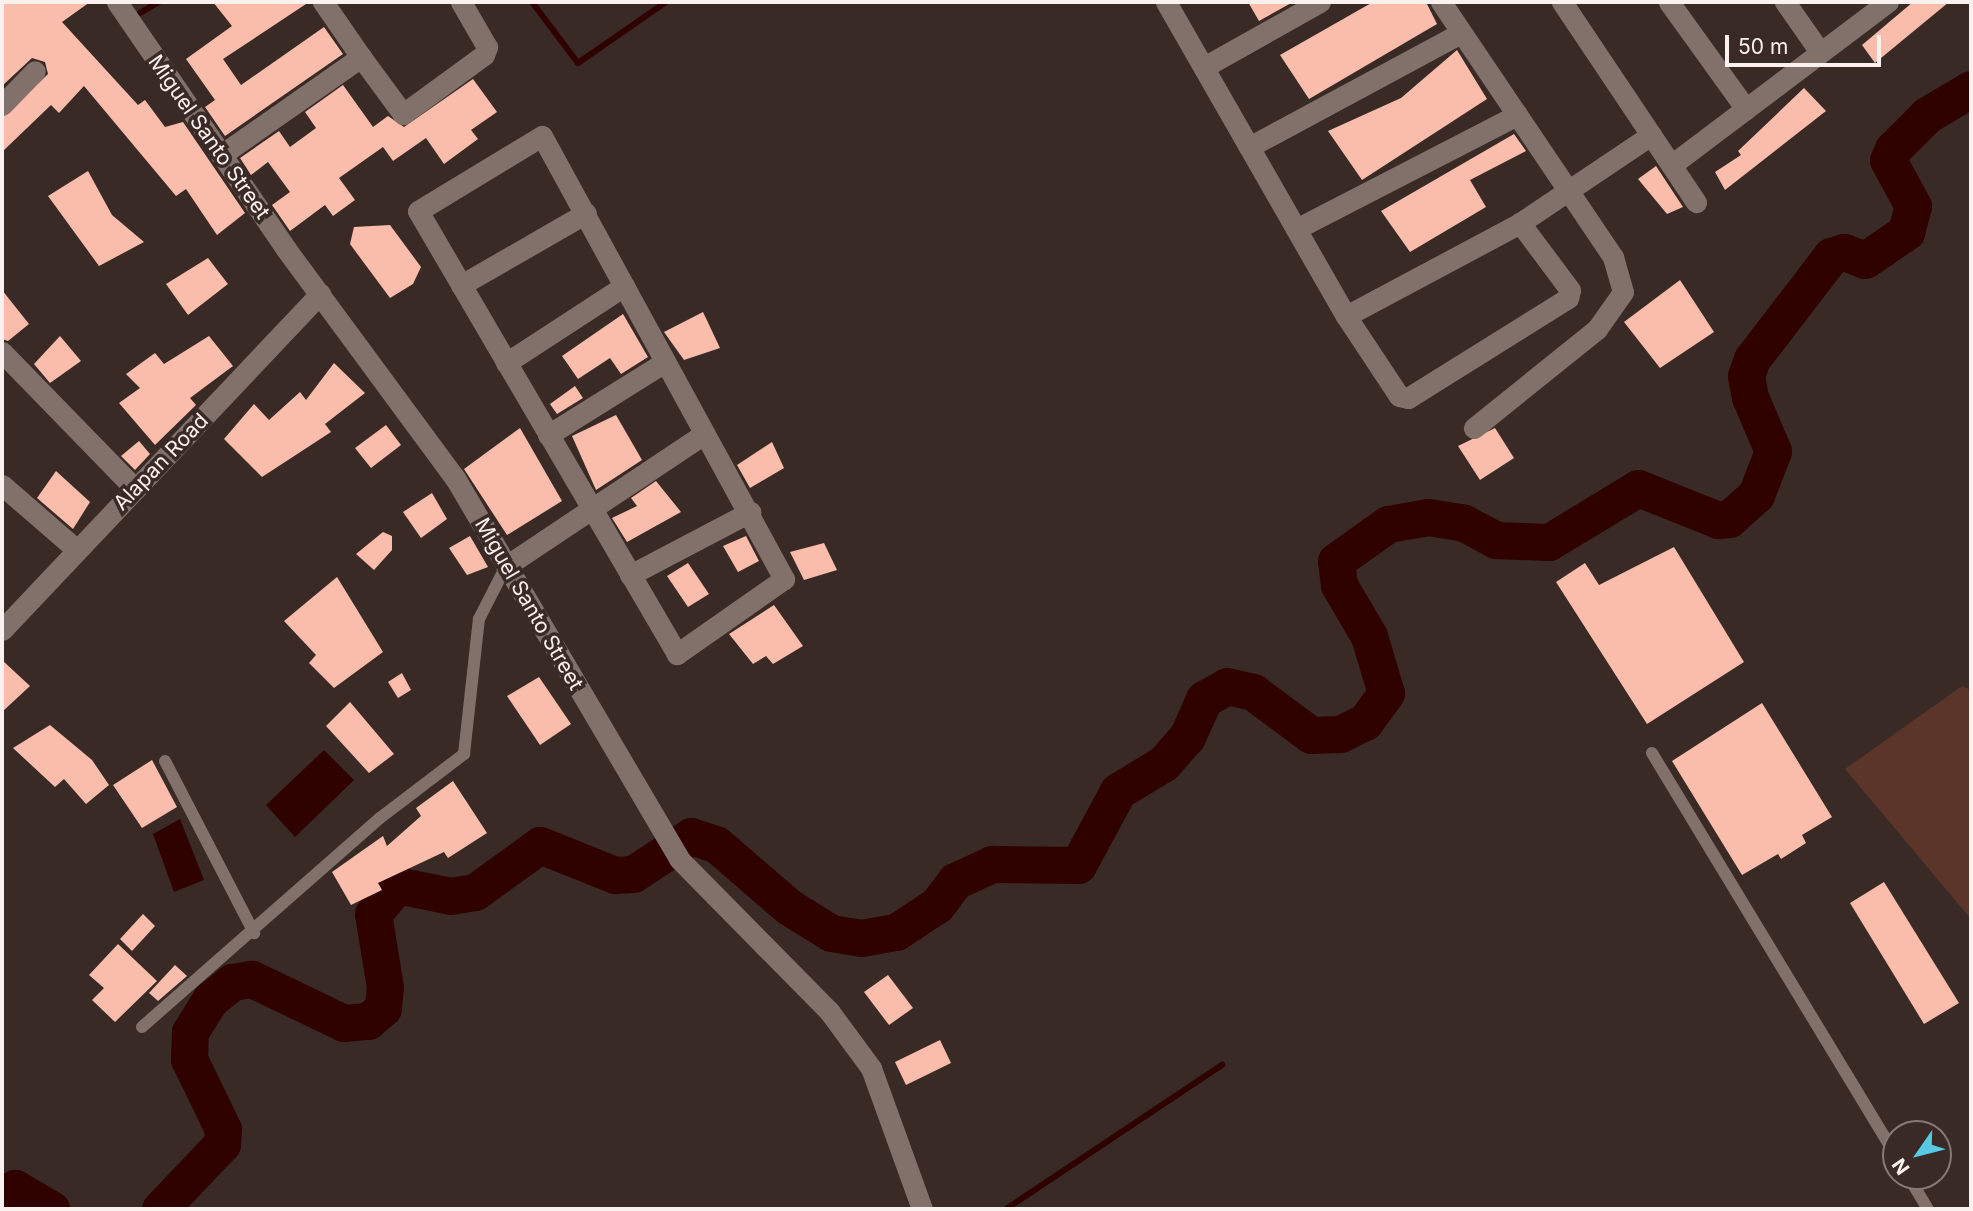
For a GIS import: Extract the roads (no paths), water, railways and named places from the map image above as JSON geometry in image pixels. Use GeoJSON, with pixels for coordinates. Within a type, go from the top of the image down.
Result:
{"type":"FeatureCollection","features":[{"type":"Feature","properties":{"kind":"street","name":"Miguel Santo Street"},"geometry":{"type":"LineString","coordinates":[[117,2],[320,295],[439,455],[679,859],[829,1012],[866,1059],[922,1209]]}},
{"type":"Feature","properties":{"kind":"street"},"geometry":{"type":"LineString","coordinates":[[323,2],[403,114],[484,55],[487,47],[461,2]]}},
{"type":"Feature","properties":{"kind":"street"},"geometry":{"type":"LineString","coordinates":[[1166,2],[1346,316],[1399,396],[1408,398],[1568,298],[1570,290],[1520,223]]}},
{"type":"Feature","properties":{"kind":"street"},"geometry":{"type":"LineString","coordinates":[[1203,67],[1320,2]]}},
{"type":"Feature","properties":{"kind":"street"},"geometry":{"type":"LineString","coordinates":[[1441,2],[1613,257],[1623,292],[1597,328],[1474,428]]}},
{"type":"Feature","properties":{"kind":"street"},"geometry":{"type":"LineString","coordinates":[[1562,2],[1651,135],[1674,163],[1696,202]]}},
{"type":"Feature","properties":{"kind":"street"},"geometry":{"type":"LineString","coordinates":[[1669,2],[1746,109]]}},
{"type":"Feature","properties":{"kind":"street"},"geometry":{"type":"LineString","coordinates":[[1785,2],[1820,52]]}},
{"type":"Feature","properties":{"kind":"street"},"geometry":{"type":"LineString","coordinates":[[1674,163],[1888,2]]}},
{"type":"Feature","properties":{"kind":"street"},"geometry":{"type":"LineString","coordinates":[[1249,147],[1461,33]]}},
{"type":"Feature","properties":{"kind":"street"},"geometry":{"type":"LineString","coordinates":[[221,155],[361,57]]}},
{"type":"Feature","properties":{"kind":"street"},"geometry":{"type":"LineString","coordinates":[[2,106],[35,71]]}},
{"type":"Feature","properties":{"kind":"street"},"geometry":{"type":"LineString","coordinates":[[1296,229],[1517,115]]}},
{"type":"Feature","properties":{"kind":"street"},"geometry":{"type":"LineString","coordinates":[[1346,316],[1520,223],[1651,135]]}},
{"type":"Feature","properties":{"kind":"street"},"geometry":{"type":"LineString","coordinates":[[542,136],[750,512],[784,579],[677,654],[461,285],[418,211],[542,136]]}},
{"type":"Feature","properties":{"kind":"street"},"geometry":{"type":"LineString","coordinates":[[461,285],[586,213]]}},
{"type":"Feature","properties":{"kind":"street"},"geometry":{"type":"LineString","coordinates":[[506,363],[624,286]]}},
{"type":"Feature","properties":{"kind":"street","name":"Alapan Road"},"geometry":{"type":"LineString","coordinates":[[2,630],[320,295]]}},
{"type":"Feature","properties":{"kind":"street"},"geometry":{"type":"LineString","coordinates":[[2,352],[135,489]]}},
{"type":"Feature","properties":{"kind":"street"},"geometry":{"type":"LineString","coordinates":[[548,435],[665,362]]}},
{"type":"Feature","properties":{"kind":"street"},"geometry":{"type":"LineString","coordinates":[[506,566],[705,434]]}},
{"type":"Feature","properties":{"kind":"street"},"geometry":{"type":"LineString","coordinates":[[2,485],[76,550]]}},
{"type":"Feature","properties":{"kind":"street"},"geometry":{"type":"LineString","coordinates":[[630,575],[750,512]]}},
{"type":"Feature","properties":{"kind":"lane"},"geometry":{"type":"LineString","coordinates":[[142,1027],[254,933],[380,818],[464,754],[479,619],[506,566]]}},
{"type":"Feature","properties":{"kind":"lane"},"geometry":{"type":"LineString","coordinates":[[1653,753],[1882,1133]]}},
{"type":"Feature","properties":{"kind":"lane"},"geometry":{"type":"LineString","coordinates":[[165,761],[254,933]]}},
{"type":"Feature","properties":{"kind":"lane"},"geometry":{"type":"LineString","coordinates":[[1916,1190],[1928,1209]]}},
{"type":"Feature","properties":{"kind":"waterway"},"geometry":{"type":"LineString","coordinates":[[140,13],[159,2]]}},
{"type":"Feature","properties":{"kind":"waterway"},"geometry":{"type":"LineString","coordinates":[[532,2],[578,63],[666,2]]}},
{"type":"Feature","properties":{"kind":"waterway"},"geometry":{"type":"LineString","coordinates":[[160,1209],[222,1144],[223,1129],[189,1059],[190,1032],[211,999],[232,982],[252,979],[344,1023],[368,1021],[383,1008],[385,987],[373,914],[397,885],[450,896],[475,892],[540,845],[615,875],[633,874],[691,836],[716,844],[789,907],[831,933],[861,938],[896,932],[937,905],[955,881],[992,864],[1078,865],[1118,791],[1164,763],[1187,737],[1204,699],[1227,686],[1253,692],[1311,735],[1340,734],[1365,722],[1386,693],[1369,636],[1339,585],[1336,561],[1388,524],[1428,517],[1464,523],[1496,540],[1549,542],[1638,488],[1718,520],[1729,519],[1756,495],[1773,451],[1750,397],[1746,376],[1752,359],[1831,256],[1844,252],[1865,260],[1906,232],[1913,206],[1888,160],[1893,149],[1927,115],[1971,89]]}},
{"type":"Feature","properties":{"kind":"waterway"},"geometry":{"type":"LineString","coordinates":[[1006,1209],[1222,1065]]}},
{"type":"Feature","properties":{"kind":"waterway"},"geometry":{"type":"LineString","coordinates":[[2,1195],[15,1188],[51,1209]]}}]}
